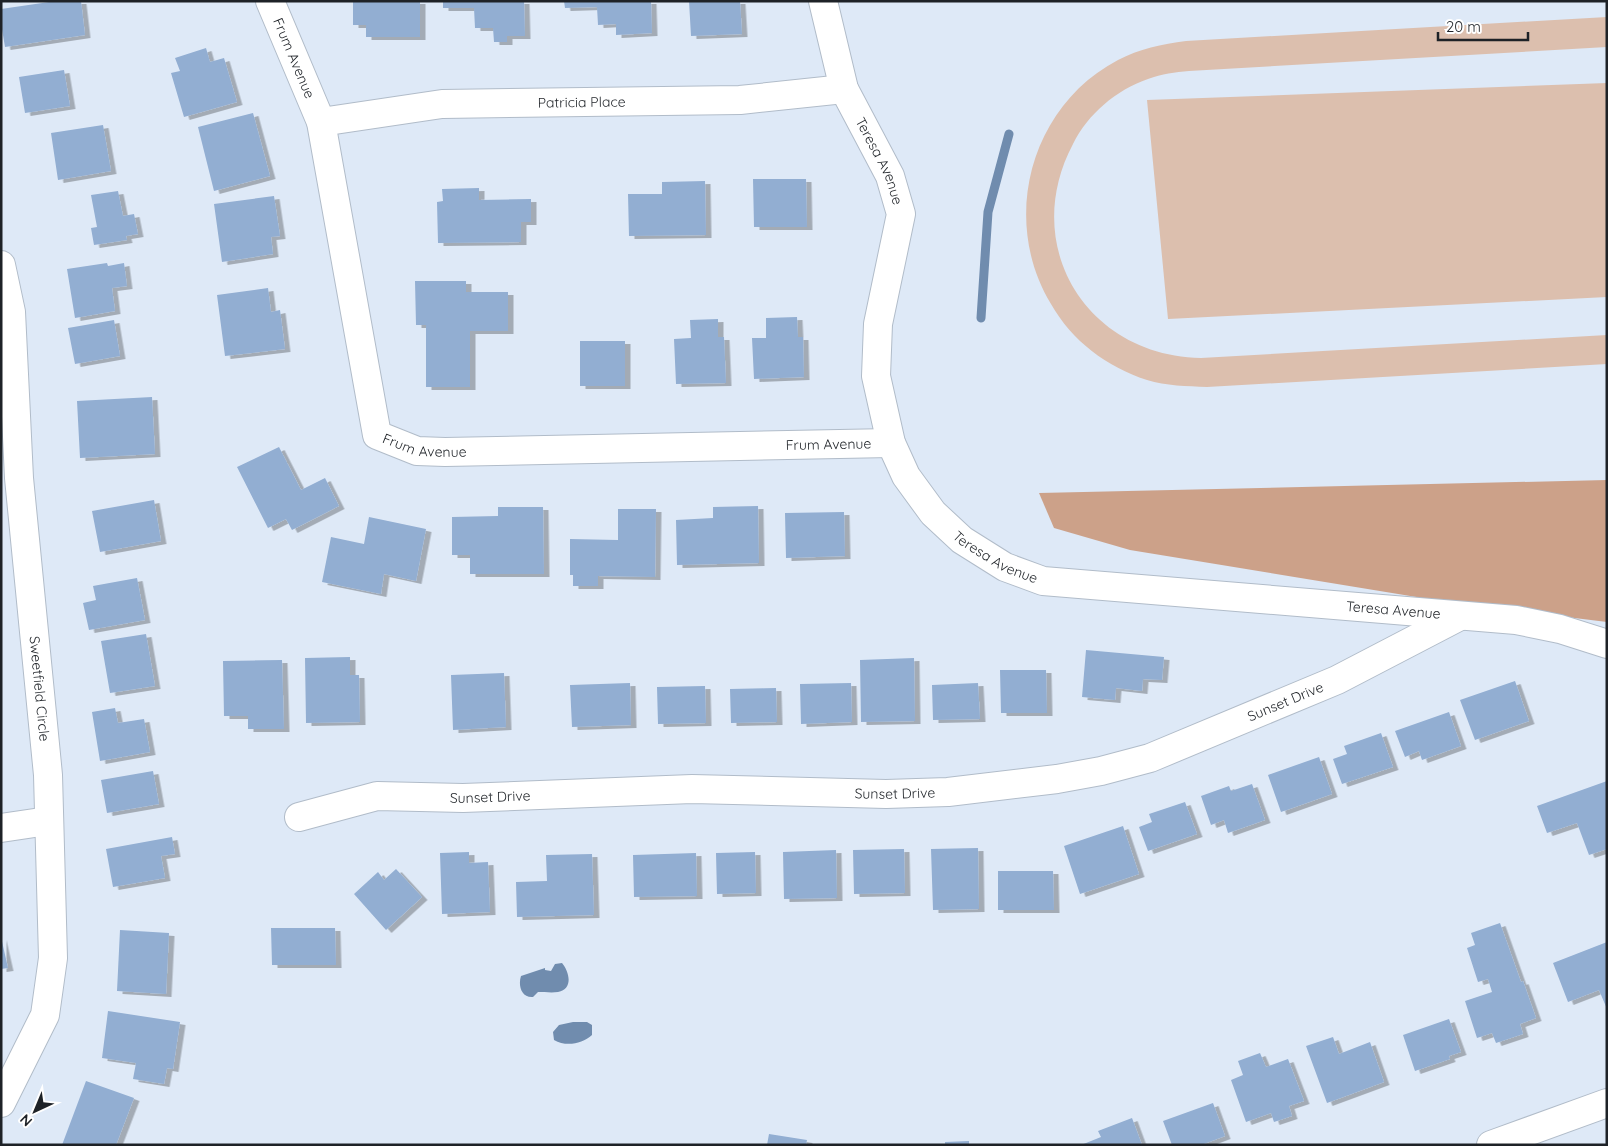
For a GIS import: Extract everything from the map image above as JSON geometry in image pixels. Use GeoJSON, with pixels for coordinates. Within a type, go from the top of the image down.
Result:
{"type":"FeatureCollection","features":[{"type":"Feature","properties":{"kind":"street","name":"Frum Avenue"},"geometry":{"type":"LineString","coordinates":[[270,1],[321,122],[377,435],[417,451],[446,452],[891,443]]}},
{"type":"Feature","properties":{"kind":"street","name":"Teresa Avenue"},"geometry":{"type":"LineString","coordinates":[[823,1],[844,88],[890,176],[901,214],[878,324],[876,376],[891,443],[906,476],[933,513],[962,540],[1005,567],[1043,581],[1516,620],[1560,629],[1607,644]]}},
{"type":"Feature","properties":{"kind":"street","name":"Patricia Place"},"geometry":{"type":"LineString","coordinates":[[321,122],[442,104],[740,100],[844,88]]}},
{"type":"Feature","properties":{"kind":"street","name":"Sweetfield Circle"},"geometry":{"type":"LineString","coordinates":[[1,265],[11,312],[10,480],[48,775],[53,958],[45,1015],[1,1103]]}},
{"type":"Feature","properties":{"kind":"street","name":"Sunset Drive"},"geometry":{"type":"LineString","coordinates":[[299,817],[377,796],[463,798],[692,789],[886,794],[1023,785],[1101,771],[1150,758],[1337,680],[1460,616]]}},
{"type":"Feature","properties":{"kind":"street"},"geometry":{"type":"LineString","coordinates":[[1,828],[48,821]]}},
{"type":"Feature","properties":{"kind":"street"},"geometry":{"type":"LineString","coordinates":[[1491,1145],[1607,1103]]}},
{"type":"Feature","properties":{"kind":"shaded area"},"geometry":{"type":"Polygon","coordinates":[[[1607,17],[1607,47],[1189,71],[1148,79],[1114,96],[1095,113],[1079,133],[1058,182],[1054,220],[1060,256],[1074,288],[1096,316],[1125,338],[1161,352],[1201,358],[1607,335],[1607,364],[1207,387],[1169,385],[1132,375],[1105,360],[1069,330],[1051,304],[1036,271],[1028,237],[1027,202],[1032,168],[1045,135],[1063,106],[1088,80],[1118,60],[1151,48],[1186,41],[1607,17]]]}},
{"type":"Feature","properties":{"kind":"shaded area"},"geometry":{"type":"Polygon","coordinates":[[[1607,83],[1607,297],[1168,319],[1147,100],[1607,83]]]}},
{"type":"Feature","properties":{"kind":"shaded area"},"geometry":{"type":"Polygon","coordinates":[[[1607,480],[1607,622],[1453,603],[1130,550],[1054,528],[1039,493],[1607,480]]]}},
{"type":"Feature","properties":{"kind":"water"},"geometry":{"type":"Polygon","coordinates":[[[562,963],[567,970],[569,979],[568,984],[563,990],[538,992],[533,997],[523,993],[520,987],[521,976],[545,968],[545,970],[551,971],[555,964],[562,963]]]}},
{"type":"Feature","properties":{"kind":"water"},"geometry":{"type":"Polygon","coordinates":[[[587,1022],[592,1025],[592,1035],[584,1041],[574,1044],[554,1040],[553,1032],[559,1025],[587,1022]]]}},
{"type":"Feature","properties":{"kind":"building"},"geometry":{"type":"Polygon","coordinates":[[[56,1],[81,1],[85,35],[5,47],[1,9],[56,1]]]}},
{"type":"Feature","properties":{"kind":"building"},"geometry":{"type":"Polygon","coordinates":[[[353,1],[420,1],[420,37],[366,37],[366,25],[353,25],[353,1]]]}},
{"type":"Feature","properties":{"kind":"building"},"geometry":{"type":"Polygon","coordinates":[[[443,1],[524,1],[525,36],[507,36],[507,42],[494,42],[493,28],[475,28],[474,8],[443,8],[443,1]]]}},
{"type":"Feature","properties":{"kind":"building"},"geometry":{"type":"Polygon","coordinates":[[[564,1],[651,1],[652,33],[616,35],[616,24],[598,25],[597,7],[565,8],[564,1]]]}},
{"type":"Feature","properties":{"kind":"building"},"geometry":{"type":"Polygon","coordinates":[[[689,1],[740,1],[742,34],[691,36],[689,1]]]}},
{"type":"Feature","properties":{"kind":"building"},"geometry":{"type":"Polygon","coordinates":[[[206,48],[210,62],[224,58],[237,102],[184,117],[171,73],[180,71],[175,58],[206,48]]]}},
{"type":"Feature","properties":{"kind":"building"},"geometry":{"type":"Polygon","coordinates":[[[64,70],[70,106],[25,113],[19,77],[64,70]]]}},
{"type":"Feature","properties":{"kind":"building"},"geometry":{"type":"Polygon","coordinates":[[[253,113],[270,176],[214,191],[198,127],[253,113]]]}},
{"type":"Feature","properties":{"kind":"building"},"geometry":{"type":"Polygon","coordinates":[[[103,125],[111,171],[58,180],[51,133],[103,125]]]}},
{"type":"Feature","properties":{"kind":"building"},"geometry":{"type":"Polygon","coordinates":[[[753,179],[806,179],[807,227],[754,227],[753,179]]]}},
{"type":"Feature","properties":{"kind":"building"},"geometry":{"type":"Polygon","coordinates":[[[705,181],[706,235],[629,236],[628,194],[662,194],[662,182],[705,181]]]}},
{"type":"Feature","properties":{"kind":"building"},"geometry":{"type":"Polygon","coordinates":[[[479,188],[479,200],[531,199],[531,222],[521,222],[521,242],[438,243],[437,202],[443,201],[442,189],[479,188]]]}},
{"type":"Feature","properties":{"kind":"building"},"geometry":{"type":"Polygon","coordinates":[[[118,191],[123,216],[134,214],[138,234],[126,236],[127,240],[94,245],[91,228],[97,227],[91,195],[118,191]]]}},
{"type":"Feature","properties":{"kind":"building"},"geometry":{"type":"Polygon","coordinates":[[[274,196],[280,236],[271,237],[273,254],[222,262],[214,204],[274,196]]]}},
{"type":"Feature","properties":{"kind":"building"},"geometry":{"type":"Polygon","coordinates":[[[107,263],[108,266],[124,263],[127,286],[112,288],[115,311],[75,318],[67,269],[107,263]]]}},
{"type":"Feature","properties":{"kind":"building"},"geometry":{"type":"Polygon","coordinates":[[[415,281],[466,281],[466,292],[508,292],[508,331],[470,331],[470,387],[426,387],[426,325],[416,325],[415,281]]]}},
{"type":"Feature","properties":{"kind":"building"},"geometry":{"type":"Polygon","coordinates":[[[268,288],[271,312],[280,310],[285,349],[225,356],[217,295],[268,288]]]}},
{"type":"Feature","properties":{"kind":"building"},"geometry":{"type":"Polygon","coordinates":[[[797,317],[798,337],[803,337],[804,377],[754,379],[752,338],[766,338],[766,318],[797,317]]]}},
{"type":"Feature","properties":{"kind":"building"},"geometry":{"type":"Polygon","coordinates":[[[718,319],[718,337],[724,337],[726,383],[676,384],[674,339],[691,338],[690,320],[718,319]]]}},
{"type":"Feature","properties":{"kind":"building"},"geometry":{"type":"Polygon","coordinates":[[[114,320],[120,356],[75,364],[68,328],[114,320]]]}},
{"type":"Feature","properties":{"kind":"building"},"geometry":{"type":"Polygon","coordinates":[[[580,341],[625,341],[625,386],[580,386],[580,341]]]}},
{"type":"Feature","properties":{"kind":"building"},"geometry":{"type":"Polygon","coordinates":[[[152,397],[155,454],[80,458],[77,401],[152,397]]]}},
{"type":"Feature","properties":{"kind":"building"},"geometry":{"type":"Polygon","coordinates":[[[279,447],[301,490],[325,478],[339,506],[292,530],[286,519],[268,528],[237,467],[279,447]]]}},
{"type":"Feature","properties":{"kind":"building"},"geometry":{"type":"Polygon","coordinates":[[[154,500],[161,541],[100,552],[92,511],[154,500]]]}},
{"type":"Feature","properties":{"kind":"building"},"geometry":{"type":"Polygon","coordinates":[[[758,506],[759,563],[677,565],[676,520],[713,518],[713,507],[758,506]]]}},
{"type":"Feature","properties":{"kind":"building"},"geometry":{"type":"Polygon","coordinates":[[[498,507],[543,507],[544,574],[470,574],[470,555],[452,555],[452,517],[498,516],[498,507]]]}},
{"type":"Feature","properties":{"kind":"building"},"geometry":{"type":"Polygon","coordinates":[[[618,509],[656,509],[655,577],[598,576],[598,586],[573,586],[573,575],[570,575],[570,539],[618,540],[618,509]]]}},
{"type":"Feature","properties":{"kind":"building"},"geometry":{"type":"Polygon","coordinates":[[[844,512],[845,556],[786,558],[785,513],[844,512]]]}},
{"type":"Feature","properties":{"kind":"building"},"geometry":{"type":"Polygon","coordinates":[[[369,517],[426,529],[416,581],[384,574],[381,594],[322,582],[331,537],[364,544],[369,517]]]}},
{"type":"Feature","properties":{"kind":"building"},"geometry":{"type":"Polygon","coordinates":[[[137,578],[145,620],[89,630],[83,603],[96,600],[93,586],[137,578]]]}},
{"type":"Feature","properties":{"kind":"building"},"geometry":{"type":"Polygon","coordinates":[[[146,634],[155,686],[110,693],[101,641],[146,634]]]}},
{"type":"Feature","properties":{"kind":"building"},"geometry":{"type":"Polygon","coordinates":[[[1086,650],[1164,657],[1162,680],[1143,679],[1142,691],[1116,688],[1115,700],[1082,697],[1086,650]]]}},
{"type":"Feature","properties":{"kind":"building"},"geometry":{"type":"Polygon","coordinates":[[[350,657],[350,675],[359,675],[360,722],[306,723],[305,658],[350,657]]]}},
{"type":"Feature","properties":{"kind":"building"},"geometry":{"type":"Polygon","coordinates":[[[914,658],[915,721],[861,722],[860,660],[914,658]]]}},
{"type":"Feature","properties":{"kind":"building"},"geometry":{"type":"Polygon","coordinates":[[[282,660],[284,729],[248,729],[248,716],[224,716],[223,661],[282,660]]]}},
{"type":"Feature","properties":{"kind":"building"},"geometry":{"type":"Polygon","coordinates":[[[1000,670],[1046,670],[1047,713],[1001,713],[1000,670]]]}},
{"type":"Feature","properties":{"kind":"building"},"geometry":{"type":"Polygon","coordinates":[[[504,673],[506,727],[453,730],[451,675],[504,673]]]}},
{"type":"Feature","properties":{"kind":"building"},"geometry":{"type":"Polygon","coordinates":[[[1515,681],[1529,721],[1475,740],[1460,700],[1515,681]]]}},
{"type":"Feature","properties":{"kind":"building"},"geometry":{"type":"Polygon","coordinates":[[[630,683],[631,725],[572,727],[570,685],[630,683]]]}},
{"type":"Feature","properties":{"kind":"building"},"geometry":{"type":"Polygon","coordinates":[[[851,683],[852,722],[801,724],[800,684],[851,683]]]}},
{"type":"Feature","properties":{"kind":"building"},"geometry":{"type":"Polygon","coordinates":[[[978,683],[980,719],[933,720],[932,685],[978,683]]]}},
{"type":"Feature","properties":{"kind":"building"},"geometry":{"type":"Polygon","coordinates":[[[705,686],[706,723],[658,724],[657,687],[705,686]]]}},
{"type":"Feature","properties":{"kind":"building"},"geometry":{"type":"Polygon","coordinates":[[[776,688],[777,722],[731,723],[730,689],[776,688]]]}},
{"type":"Feature","properties":{"kind":"building"},"geometry":{"type":"Polygon","coordinates":[[[115,708],[118,723],[144,719],[150,752],[100,761],[92,712],[115,708]]]}},
{"type":"Feature","properties":{"kind":"building"},"geometry":{"type":"Polygon","coordinates":[[[1449,712],[1461,746],[1422,760],[1419,751],[1405,757],[1395,731],[1449,712]]]}},
{"type":"Feature","properties":{"kind":"building"},"geometry":{"type":"Polygon","coordinates":[[[1381,733],[1393,767],[1342,784],[1333,759],[1347,754],[1344,746],[1381,733]]]}},
{"type":"Feature","properties":{"kind":"building"},"geometry":{"type":"Polygon","coordinates":[[[1319,757],[1332,794],[1281,812],[1268,775],[1319,757]]]}},
{"type":"Feature","properties":{"kind":"building"},"geometry":{"type":"Polygon","coordinates":[[[153,771],[159,804],[107,813],[101,780],[153,771]]]}},
{"type":"Feature","properties":{"kind":"building"},"geometry":{"type":"Polygon","coordinates":[[[1607,781],[1607,849],[1589,855],[1577,823],[1547,833],[1537,806],[1607,781]]]}},
{"type":"Feature","properties":{"kind":"building"},"geometry":{"type":"Polygon","coordinates":[[[1252,784],[1265,820],[1228,833],[1224,820],[1211,825],[1201,796],[1229,786],[1231,791],[1252,784]]]}},
{"type":"Feature","properties":{"kind":"building"},"geometry":{"type":"Polygon","coordinates":[[[1185,802],[1197,834],[1148,851],[1139,827],[1152,822],[1149,814],[1185,802]]]}},
{"type":"Feature","properties":{"kind":"building"},"geometry":{"type":"Polygon","coordinates":[[[1123,826],[1139,874],[1080,894],[1064,846],[1123,826]]]}},
{"type":"Feature","properties":{"kind":"building"},"geometry":{"type":"Polygon","coordinates":[[[172,837],[175,854],[161,856],[165,878],[113,887],[106,849],[172,837]]]}},
{"type":"Feature","properties":{"kind":"building"},"geometry":{"type":"Polygon","coordinates":[[[978,848],[979,909],[933,910],[931,849],[978,848]]]}},
{"type":"Feature","properties":{"kind":"building"},"geometry":{"type":"Polygon","coordinates":[[[904,849],[905,893],[854,894],[853,850],[904,849]]]}},
{"type":"Feature","properties":{"kind":"building"},"geometry":{"type":"Polygon","coordinates":[[[836,850],[837,898],[784,899],[783,852],[836,850]]]}},
{"type":"Feature","properties":{"kind":"building"},"geometry":{"type":"Polygon","coordinates":[[[469,852],[469,863],[488,862],[490,912],[442,914],[440,853],[469,852]]]}},
{"type":"Feature","properties":{"kind":"building"},"geometry":{"type":"Polygon","coordinates":[[[755,852],[756,893],[717,894],[716,853],[755,852]]]}},
{"type":"Feature","properties":{"kind":"building"},"geometry":{"type":"Polygon","coordinates":[[[696,853],[697,896],[634,897],[633,855],[696,853]]]}},
{"type":"Feature","properties":{"kind":"building"},"geometry":{"type":"Polygon","coordinates":[[[592,854],[594,915],[517,917],[516,882],[547,881],[546,855],[592,854]]]}},
{"type":"Feature","properties":{"kind":"building"},"geometry":{"type":"Polygon","coordinates":[[[396,869],[422,897],[386,930],[354,894],[378,872],[384,880],[396,869]]]}},
{"type":"Feature","properties":{"kind":"building"},"geometry":{"type":"Polygon","coordinates":[[[998,871],[1053,871],[1054,910],[998,910],[998,871]]]}},
{"type":"Feature","properties":{"kind":"building"},"geometry":{"type":"Polygon","coordinates":[[[1500,923],[1536,1018],[1520,1024],[1523,1034],[1496,1043],[1492,1033],[1477,1038],[1465,1001],[1492,992],[1488,979],[1478,982],[1467,948],[1475,945],[1471,933],[1500,923]]]}},
{"type":"Feature","properties":{"kind":"building"},"geometry":{"type":"Polygon","coordinates":[[[271,928],[335,928],[336,965],[272,965],[271,928]]]}},
{"type":"Feature","properties":{"kind":"building"},"geometry":{"type":"Polygon","coordinates":[[[120,930],[169,933],[166,994],[117,991],[120,930]]]}},
{"type":"Feature","properties":{"kind":"building"},"geometry":{"type":"Polygon","coordinates":[[[1,937],[8,968],[1,969],[1,937]]]}},
{"type":"Feature","properties":{"kind":"building"},"geometry":{"type":"Polygon","coordinates":[[[1607,942],[1607,1009],[1599,990],[1568,1002],[1553,963],[1607,942]]]}},
{"type":"Feature","properties":{"kind":"building"},"geometry":{"type":"Polygon","coordinates":[[[108,1011],[180,1022],[173,1069],[167,1068],[164,1084],[133,1079],[136,1063],[102,1058],[108,1011]]]}},
{"type":"Feature","properties":{"kind":"building"},"geometry":{"type":"Polygon","coordinates":[[[1449,1019],[1461,1052],[1449,1056],[1450,1059],[1415,1071],[1403,1035],[1449,1019]]]}},
{"type":"Feature","properties":{"kind":"building"},"geometry":{"type":"Polygon","coordinates":[[[1333,1037],[1339,1054],[1370,1042],[1384,1082],[1327,1103],[1306,1046],[1333,1037]]]}},
{"type":"Feature","properties":{"kind":"building"},"geometry":{"type":"Polygon","coordinates":[[[1260,1053],[1266,1067],[1288,1059],[1304,1101],[1289,1106],[1292,1116],[1274,1122],[1271,1113],[1246,1122],[1231,1080],[1243,1075],[1238,1061],[1260,1053]]]}},
{"type":"Feature","properties":{"kind":"building"},"geometry":{"type":"Polygon","coordinates":[[[86,1081],[134,1098],[116,1145],[62,1145],[86,1081]]]}},
{"type":"Feature","properties":{"kind":"building"},"geometry":{"type":"Polygon","coordinates":[[[1213,1103],[1225,1136],[1201,1145],[1172,1145],[1163,1121],[1213,1103]]]}},
{"type":"Feature","properties":{"kind":"building"},"geometry":{"type":"Polygon","coordinates":[[[1132,1118],[1142,1145],[1081,1145],[1101,1137],[1098,1131],[1132,1118]]]}},
{"type":"Feature","properties":{"kind":"building"},"geometry":{"type":"Polygon","coordinates":[[[769,1134],[807,1140],[806,1145],[767,1145],[769,1134]]]}},
{"type":"Feature","properties":{"kind":"building"},"geometry":{"type":"Polygon","coordinates":[[[969,1141],[969,1145],[945,1145],[945,1142],[969,1141]]]}},
{"type":"Feature","properties":{"kind":"waterway"},"geometry":{"type":"LineString","coordinates":[[981,318],[988,212],[1009,134]]}}]}
